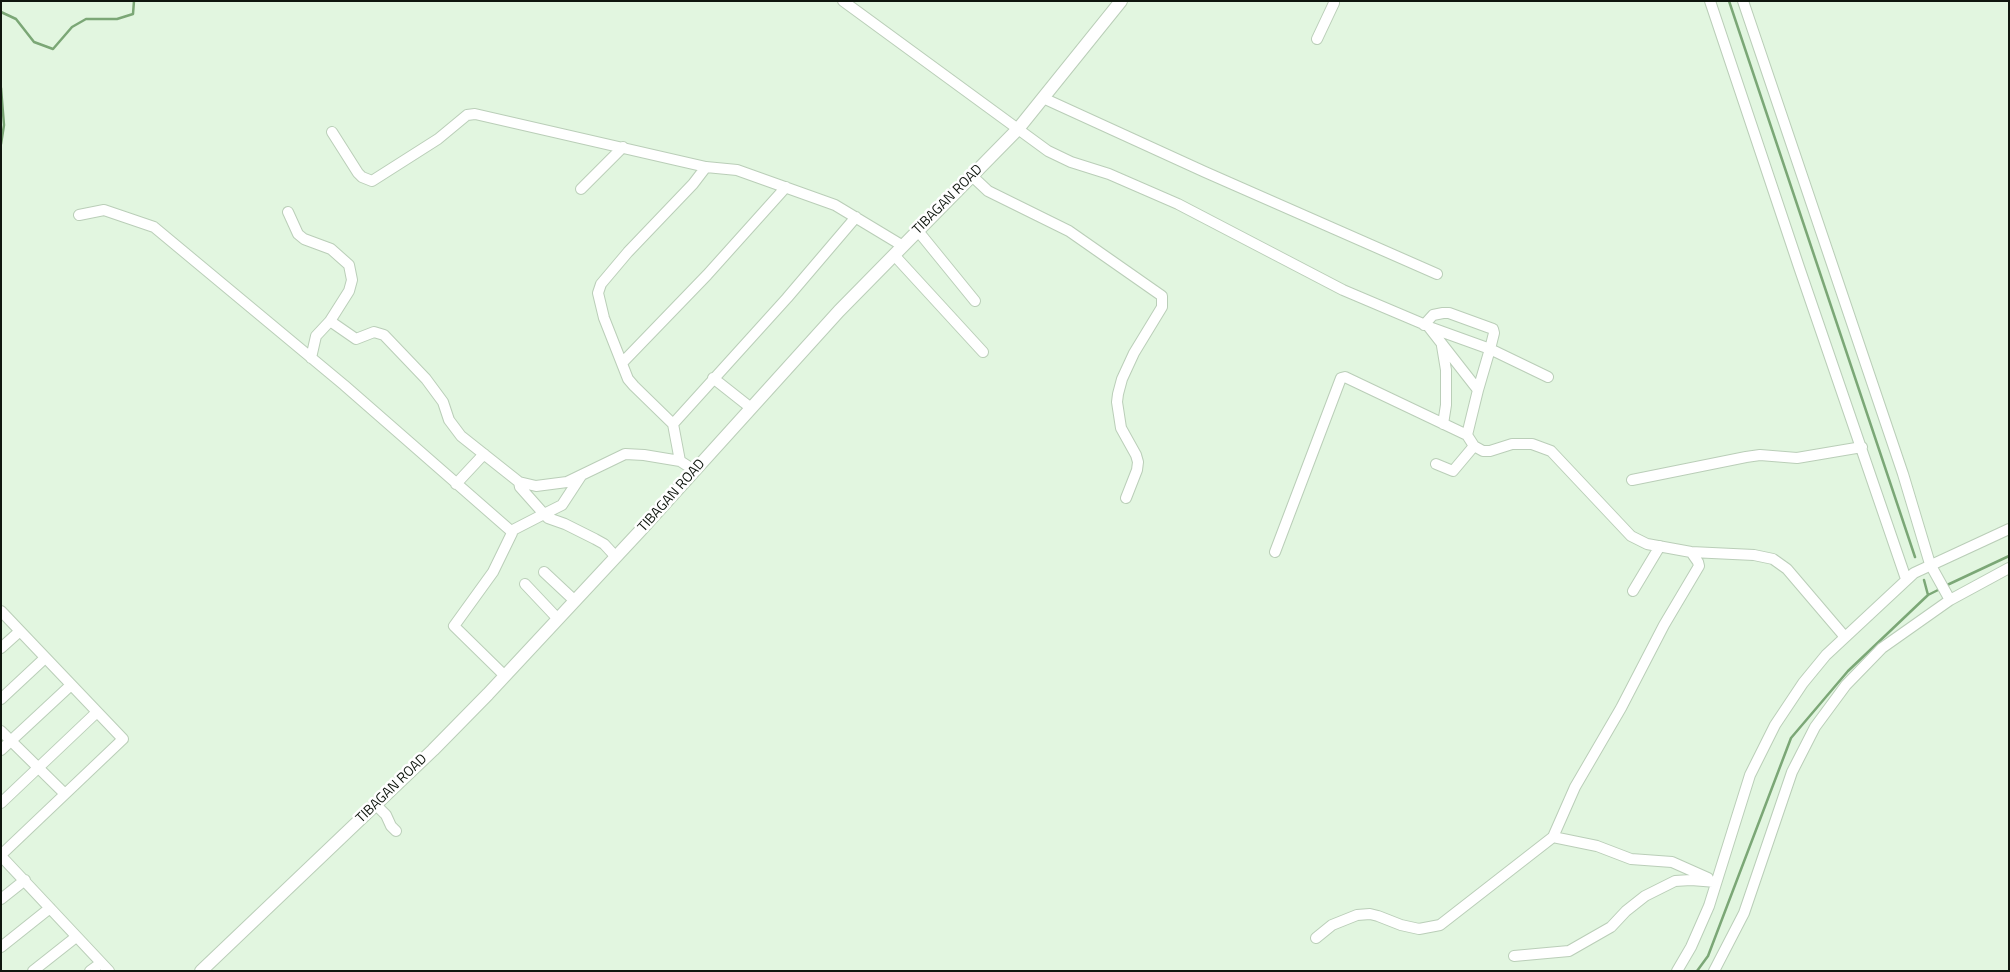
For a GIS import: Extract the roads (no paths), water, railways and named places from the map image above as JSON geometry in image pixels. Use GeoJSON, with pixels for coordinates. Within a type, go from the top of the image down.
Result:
{"type":"FeatureCollection","features":[{"type":"Feature","properties":{"kind":"main road","name":"TIBAGAN ROAD"},"geometry":{"type":"LineString","coordinates":[[201,971],[444,740],[616,557],[839,311],[1018,129],[1121,1]]}},
{"type":"Feature","properties":{"kind":"street"},"geometry":{"type":"LineString","coordinates":[[843,1],[1048,151],[1109,174],[1178,204],[1343,290],[1426,326],[1490,349],[1548,377]]}},
{"type":"Feature","properties":{"kind":"street"},"geometry":{"type":"LineString","coordinates":[[1710,1],[1906,579]]}},
{"type":"Feature","properties":{"kind":"street"},"geometry":{"type":"LineString","coordinates":[[1743,1],[1903,474],[1932,568],[1948,598]]}},
{"type":"Feature","properties":{"kind":"street"},"geometry":{"type":"LineString","coordinates":[[1316,39],[1333,2]]}},
{"type":"Feature","properties":{"kind":"street"},"geometry":{"type":"LineString","coordinates":[[1043,98],[1437,274]]}},
{"type":"Feature","properties":{"kind":"street"},"geometry":{"type":"LineString","coordinates":[[332,132],[358,173],[362,177],[372,180],[383,175],[438,139],[472,114],[706,167],[737,170],[835,205],[903,246]]}},
{"type":"Feature","properties":{"kind":"street"},"geometry":{"type":"LineString","coordinates":[[581,189],[623,147]]}},
{"type":"Feature","properties":{"kind":"street"},"geometry":{"type":"LineString","coordinates":[[680,461],[673,424],[628,379],[604,318],[598,289],[628,252],[693,184],[706,167]]}},
{"type":"Feature","properties":{"kind":"street"},"geometry":{"type":"LineString","coordinates":[[972,176],[988,190],[1069,232],[1162,296],[1162,307],[1134,353],[1122,379],[1118,394],[1117,408],[1121,428],[1138,462],[1137,470],[1126,498]]}},
{"type":"Feature","properties":{"kind":"street"},"geometry":{"type":"LineString","coordinates":[[622,363],[707,275],[786,187]]}},
{"type":"Feature","properties":{"kind":"street"},"geometry":{"type":"LineString","coordinates":[[79,215],[104,210],[154,227],[311,358],[511,531]]}},
{"type":"Feature","properties":{"kind":"street"},"geometry":{"type":"LineString","coordinates":[[288,212],[301,237],[331,249],[350,268],[352,286],[330,321],[316,336],[311,358]]}},
{"type":"Feature","properties":{"kind":"street"},"geometry":{"type":"LineString","coordinates":[[673,424],[787,298],[856,217]]}},
{"type":"Feature","properties":{"kind":"street"},"geometry":{"type":"LineString","coordinates":[[918,231],[975,301]]}},
{"type":"Feature","properties":{"kind":"street"},"geometry":{"type":"LineString","coordinates":[[894,255],[983,352]]}},
{"type":"Feature","properties":{"kind":"street"},"geometry":{"type":"LineString","coordinates":[[1426,326],[1433,315],[1443,313],[1491,328],[1494,333],[1467,434]]}},
{"type":"Feature","properties":{"kind":"street"},"geometry":{"type":"LineString","coordinates":[[330,321],[356,339],[374,332],[384,336],[426,379],[443,402],[449,420],[461,436],[519,482],[536,486],[567,482],[625,454],[680,461],[694,470]]}},
{"type":"Feature","properties":{"kind":"street"},"geometry":{"type":"LineString","coordinates":[[1426,326],[1478,390]]}},
{"type":"Feature","properties":{"kind":"street"},"geometry":{"type":"LineString","coordinates":[[1441,343],[1446,370],[1446,405],[1443,424]]}},
{"type":"Feature","properties":{"kind":"street"},"geometry":{"type":"LineString","coordinates":[[1275,552],[1340,379],[1345,377],[1467,434],[1474,446],[1483,451],[1490,451],[1512,444],[1532,444],[1551,451],[1631,536],[1647,544],[1692,552],[1754,555],[1780,562],[1845,638]]}},
{"type":"Feature","properties":{"kind":"street"},"geometry":{"type":"LineString","coordinates":[[713,378],[751,408]]}},
{"type":"Feature","properties":{"kind":"street"},"geometry":{"type":"LineString","coordinates":[[1436,464],[1453,471],[1474,446]]}},
{"type":"Feature","properties":{"kind":"street"},"geometry":{"type":"LineString","coordinates":[[1632,480],[1746,457],[1760,455],[1797,458],[1862,447]]}},
{"type":"Feature","properties":{"kind":"street"},"geometry":{"type":"LineString","coordinates":[[456,484],[484,454]]}},
{"type":"Feature","properties":{"kind":"street"},"geometry":{"type":"LineString","coordinates":[[511,531],[562,505],[583,474]]}},
{"type":"Feature","properties":{"kind":"street"},"geometry":{"type":"LineString","coordinates":[[519,482],[520,487],[548,518],[566,524],[604,544],[616,557]]}},
{"type":"Feature","properties":{"kind":"street"},"geometry":{"type":"LineString","coordinates":[[1677,971],[1702,925],[1744,792],[1766,740],[1789,702],[1826,655],[1900,587],[1906,579],[1919,569],[1932,568],[2009,528]]}},
{"type":"Feature","properties":{"kind":"street"},"geometry":{"type":"LineString","coordinates":[[504,675],[454,626],[493,572],[512,533],[511,531]]}},
{"type":"Feature","properties":{"kind":"street"},"geometry":{"type":"LineString","coordinates":[[1633,591],[1660,546]]}},
{"type":"Feature","properties":{"kind":"street"},"geometry":{"type":"LineString","coordinates":[[1316,938],[1332,925],[1357,915],[1370,914],[1418,929],[1440,925],[1553,838],[1575,787],[1621,708],[1664,625],[1699,566],[1692,552]]}},
{"type":"Feature","properties":{"kind":"street"},"geometry":{"type":"LineString","coordinates":[[1714,971],[1744,912],[1792,772],[1815,727],[1846,685],[1882,648],[1948,598],[2009,568]]}},
{"type":"Feature","properties":{"kind":"street"},"geometry":{"type":"LineString","coordinates":[[544,572],[574,601]]}},
{"type":"Feature","properties":{"kind":"street"},"geometry":{"type":"LineString","coordinates":[[525,584],[558,619]]}},
{"type":"Feature","properties":{"kind":"street"},"geometry":{"type":"LineString","coordinates":[[1,611],[123,739],[1,856],[109,971]]}},
{"type":"Feature","properties":{"kind":"street"},"geometry":{"type":"LineString","coordinates":[[1,648],[20,631]]}},
{"type":"Feature","properties":{"kind":"street"},"geometry":{"type":"LineString","coordinates":[[1,700],[45,658]]}},
{"type":"Feature","properties":{"kind":"street"},"geometry":{"type":"LineString","coordinates":[[1,750],[71,684]]}},
{"type":"Feature","properties":{"kind":"street"},"geometry":{"type":"LineString","coordinates":[[1,803],[96,712]]}},
{"type":"Feature","properties":{"kind":"street"},"geometry":{"type":"LineString","coordinates":[[1,731],[40,767],[65,794]]}},
{"type":"Feature","properties":{"kind":"street"},"geometry":{"type":"LineString","coordinates":[[376,805],[388,817],[391,826],[396,831]]}},
{"type":"Feature","properties":{"kind":"street"},"geometry":{"type":"LineString","coordinates":[[1553,838],[1597,846],[1631,859],[1672,862],[1716,882]]}},
{"type":"Feature","properties":{"kind":"street"},"geometry":{"type":"LineString","coordinates":[[1,899],[24,880]]}},
{"type":"Feature","properties":{"kind":"street"},"geometry":{"type":"LineString","coordinates":[[1514,956],[1569,952],[1611,927],[1640,899],[1675,881],[1716,882]]}},
{"type":"Feature","properties":{"kind":"street"},"geometry":{"type":"LineString","coordinates":[[1,947],[50,908]]}},
{"type":"Feature","properties":{"kind":"street"},"geometry":{"type":"LineString","coordinates":[[33,971],[76,937]]}},
{"type":"Feature","properties":{"kind":"street"},"geometry":{"type":"LineString","coordinates":[[90,971],[101,963]]}},
{"type":"Feature","properties":{"kind":"waterway"},"geometry":{"type":"LineString","coordinates":[[1,12],[16,19],[34,42],[53,49],[72,27],[86,19],[117,19],[133,14],[134,1]]}},
{"type":"Feature","properties":{"kind":"waterway"},"geometry":{"type":"LineString","coordinates":[[1729,1],[1915,557]]}},
{"type":"Feature","properties":{"kind":"waterway"},"geometry":{"type":"LineString","coordinates":[[1,88],[4,125],[1,144]]}},
{"type":"Feature","properties":{"kind":"waterway"},"geometry":{"type":"LineString","coordinates":[[1945,586],[2009,556]]}},
{"type":"Feature","properties":{"kind":"waterway"},"geometry":{"type":"LineString","coordinates":[[1924,580],[1928,595]]}},
{"type":"Feature","properties":{"kind":"waterway"},"geometry":{"type":"LineString","coordinates":[[1697,971],[1708,956],[1791,738],[1848,671],[1928,595],[1940,589]]}}]}
